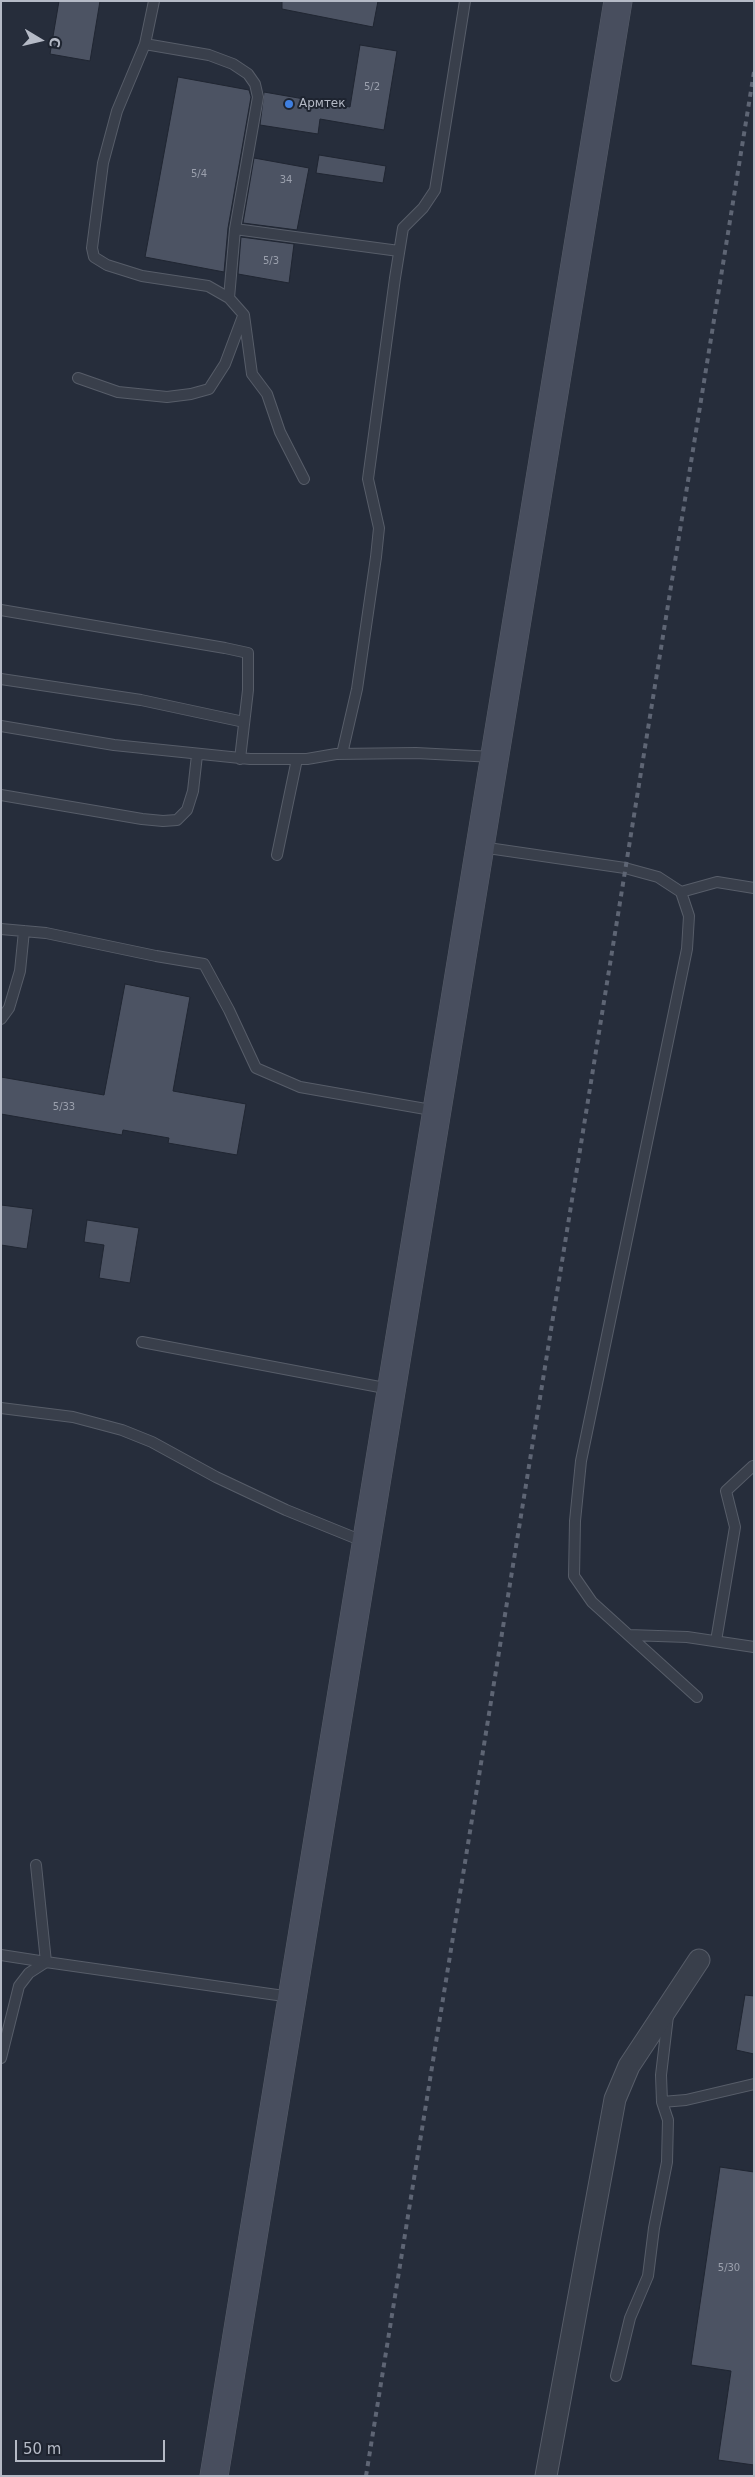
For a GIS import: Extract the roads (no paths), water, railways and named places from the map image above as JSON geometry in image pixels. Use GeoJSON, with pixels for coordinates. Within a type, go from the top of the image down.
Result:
{"type":"FeatureCollection","features":[{"type":"Feature","properties":{"kind":"main road"},"geometry":{"type":"LineString","coordinates":[[214,2476],[618,1]]}},
{"type":"Feature","properties":{"kind":"street"},"geometry":{"type":"LineString","coordinates":[[546,2476],[615,2099],[629,2066],[699,1960]]}},
{"type":"Feature","properties":{"kind":"lane"},"geometry":{"type":"LineString","coordinates":[[154,1],[145,44],[117,111],[103,163],[92,248],[94,257],[107,265],[142,276],[208,286],[229,298],[244,315],[252,374],[267,394],[280,432],[304,479]]}},
{"type":"Feature","properties":{"kind":"lane"},"geometry":{"type":"LineString","coordinates":[[342,754],[357,689],[376,557],[379,528],[368,479],[399,252],[403,228],[423,208],[435,190],[465,1]]}},
{"type":"Feature","properties":{"kind":"lane"},"geometry":{"type":"LineString","coordinates":[[145,44],[208,55],[233,64],[248,74],[255,84],[258,97],[235,229],[229,298]]}},
{"type":"Feature","properties":{"kind":"lane"},"geometry":{"type":"LineString","coordinates":[[235,229],[399,252]]}},
{"type":"Feature","properties":{"kind":"lane"},"geometry":{"type":"LineString","coordinates":[[78,378],[118,392],[167,397],[191,394],[209,389],[225,364],[244,315]]}},
{"type":"Feature","properties":{"kind":"lane"},"geometry":{"type":"LineString","coordinates":[[1,610],[248,653],[240,759]]}},
{"type":"Feature","properties":{"kind":"lane"},"geometry":{"type":"LineString","coordinates":[[1,679],[141,700],[244,722]]}},
{"type":"Feature","properties":{"kind":"lane"},"geometry":{"type":"LineString","coordinates":[[1,726],[114,745],[240,759],[297,759],[342,754],[416,753],[495,757]]}},
{"type":"Feature","properties":{"kind":"lane"},"geometry":{"type":"LineString","coordinates":[[1,795],[142,819],[177,820],[187,810],[193,791],[197,754]]}},
{"type":"Feature","properties":{"kind":"lane"},"geometry":{"type":"LineString","coordinates":[[277,855],[297,759]]}},
{"type":"Feature","properties":{"kind":"lane"},"geometry":{"type":"LineString","coordinates":[[480,846],[625,868],[658,877],[681,892],[689,916],[687,949],[582,1461],[575,1521],[574,1576],[592,1602],[697,1697]]}},
{"type":"Feature","properties":{"kind":"lane"},"geometry":{"type":"LineString","coordinates":[[681,892],[717,882],[754,888]]}},
{"type":"Feature","properties":{"kind":"lane"},"geometry":{"type":"LineString","coordinates":[[1,929],[46,933],[204,964],[230,1010],[256,1068],[300,1087],[437,1111]]}},
{"type":"Feature","properties":{"kind":"lane"},"geometry":{"type":"LineString","coordinates":[[1,1019],[9,1008],[20,971],[24,931]]}},
{"type":"Feature","properties":{"kind":"lane"},"geometry":{"type":"LineString","coordinates":[[142,1342],[391,1389]]}},
{"type":"Feature","properties":{"kind":"lane"},"geometry":{"type":"LineString","coordinates":[[1,1408],[73,1417],[122,1430],[152,1442],[216,1477],[286,1510],[366,1542]]}},
{"type":"Feature","properties":{"kind":"lane"},"geometry":{"type":"LineString","coordinates":[[716,1641],[735,1528],[726,1491],[753,1466]]}},
{"type":"Feature","properties":{"kind":"lane"},"geometry":{"type":"LineString","coordinates":[[629,1635],[687,1637],[754,1647]]}},
{"type":"Feature","properties":{"kind":"lane"},"geometry":{"type":"LineString","coordinates":[[36,1865],[46,1962]]}},
{"type":"Feature","properties":{"kind":"lane"},"geometry":{"type":"LineString","coordinates":[[1,1955],[292,1997]]}},
{"type":"Feature","properties":{"kind":"lane"},"geometry":{"type":"LineString","coordinates":[[1,2058],[19,1986],[29,1973],[46,1962]]}},
{"type":"Feature","properties":{"kind":"lane"},"geometry":{"type":"LineString","coordinates":[[616,2376],[630,2318],[648,2276],[654,2228],[667,2162],[668,2120],[662,2102],[661,2075],[670,2002]]}},
{"type":"Feature","properties":{"kind":"lane"},"geometry":{"type":"LineString","coordinates":[[662,2102],[686,2100],[754,2084]]}},
{"type":"Feature","properties":{"kind":"railway"},"geometry":{"type":"LineString","coordinates":[[366,2476],[754,72]]}},
{"type":"Feature","properties":{"kind":"place","name":"Армтек"},"geometry":{"type":"Point","coordinates":[289,104]}}]}
